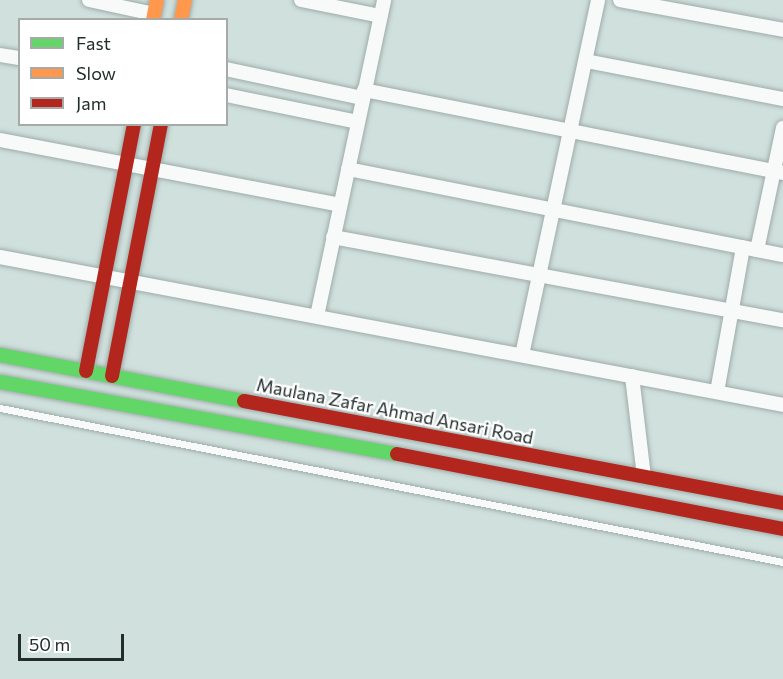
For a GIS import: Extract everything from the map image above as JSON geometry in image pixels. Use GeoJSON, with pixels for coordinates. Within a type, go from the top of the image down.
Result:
{"type":"FeatureCollection","features":[{"type":"Feature","properties":{"kind":"main road"},"geometry":{"type":"LineString","coordinates":[[182,18],[185,0]]}},
{"type":"Feature","properties":{"kind":"main road"},"geometry":{"type":"LineString","coordinates":[[86,371],[134,126]]}},
{"type":"Feature","properties":{"kind":"main road"},"geometry":{"type":"LineString","coordinates":[[112,376],[161,126]]}},
{"type":"Feature","properties":{"kind":"main road","name":"Maulana Zafar Ahmad Ansari Road"},"geometry":{"type":"LineString","coordinates":[[0,355],[783,503]]}},
{"type":"Feature","properties":{"kind":"main road"},"geometry":{"type":"LineString","coordinates":[[0,382],[425,459],[783,529]]}},
{"type":"Feature","properties":{"kind":"street"},"geometry":{"type":"LineString","coordinates":[[89,0],[155,11]]}},
{"type":"Feature","properties":{"kind":"street"},"geometry":{"type":"LineString","coordinates":[[301,0],[380,16]]}},
{"type":"Feature","properties":{"kind":"street"},"geometry":{"type":"LineString","coordinates":[[316,316],[384,0]]}},
{"type":"Feature","properties":{"kind":"street"},"geometry":{"type":"LineString","coordinates":[[522,355],[598,0]]}},
{"type":"Feature","properties":{"kind":"street"},"geometry":{"type":"LineString","coordinates":[[620,0],[783,30]]}},
{"type":"Feature","properties":{"kind":"street"},"geometry":{"type":"LineString","coordinates":[[0,55],[18,58]]}},
{"type":"Feature","properties":{"kind":"street"},"geometry":{"type":"LineString","coordinates":[[586,62],[783,99]]}},
{"type":"Feature","properties":{"kind":"street"},"geometry":{"type":"LineString","coordinates":[[228,69],[571,131],[778,172]]}},
{"type":"Feature","properties":{"kind":"street"},"geometry":{"type":"LineString","coordinates":[[228,96],[357,122]]}},
{"type":"Feature","properties":{"kind":"street"},"geometry":{"type":"LineString","coordinates":[[717,392],[731,311],[750,249],[778,172],[783,128]]}},
{"type":"Feature","properties":{"kind":"street"},"geometry":{"type":"LineString","coordinates":[[0,140],[340,205]]}},
{"type":"Feature","properties":{"kind":"street"},"geometry":{"type":"LineString","coordinates":[[348,169],[783,255]]}},
{"type":"Feature","properties":{"kind":"street"},"geometry":{"type":"LineString","coordinates":[[333,237],[783,321]]}},
{"type":"Feature","properties":{"kind":"street"},"geometry":{"type":"LineString","coordinates":[[0,257],[783,405]]}},
{"type":"Feature","properties":{"kind":"street"},"geometry":{"type":"LineString","coordinates":[[632,376],[644,476]]}},
{"type":"Feature","properties":{"kind":"lane"},"geometry":{"type":"LineString","coordinates":[[0,408],[783,562]]}},
{"type":"Feature","properties":{"kind":"traffic: fast"},"geometry":{"type":"LineString","coordinates":[[0,355],[244,401]]}},
{"type":"Feature","properties":{"kind":"traffic: fast"},"geometry":{"type":"LineString","coordinates":[[0,382],[397,454]]}},
{"type":"Feature","properties":{"kind":"traffic: slow"},"geometry":{"type":"LineString","coordinates":[[153,18],[157,0]]}},
{"type":"Feature","properties":{"kind":"traffic: slow"},"geometry":{"type":"LineString","coordinates":[[181,18],[185,0]]}},
{"type":"Feature","properties":{"kind":"traffic: jam"},"geometry":{"type":"LineString","coordinates":[[86,371],[134,126]]}},
{"type":"Feature","properties":{"kind":"traffic: jam"},"geometry":{"type":"LineString","coordinates":[[112,376],[161,126]]}},
{"type":"Feature","properties":{"kind":"traffic: jam"},"geometry":{"type":"LineString","coordinates":[[244,401],[783,503]]}},
{"type":"Feature","properties":{"kind":"traffic: jam"},"geometry":{"type":"LineString","coordinates":[[397,454],[783,529]]}}]}
